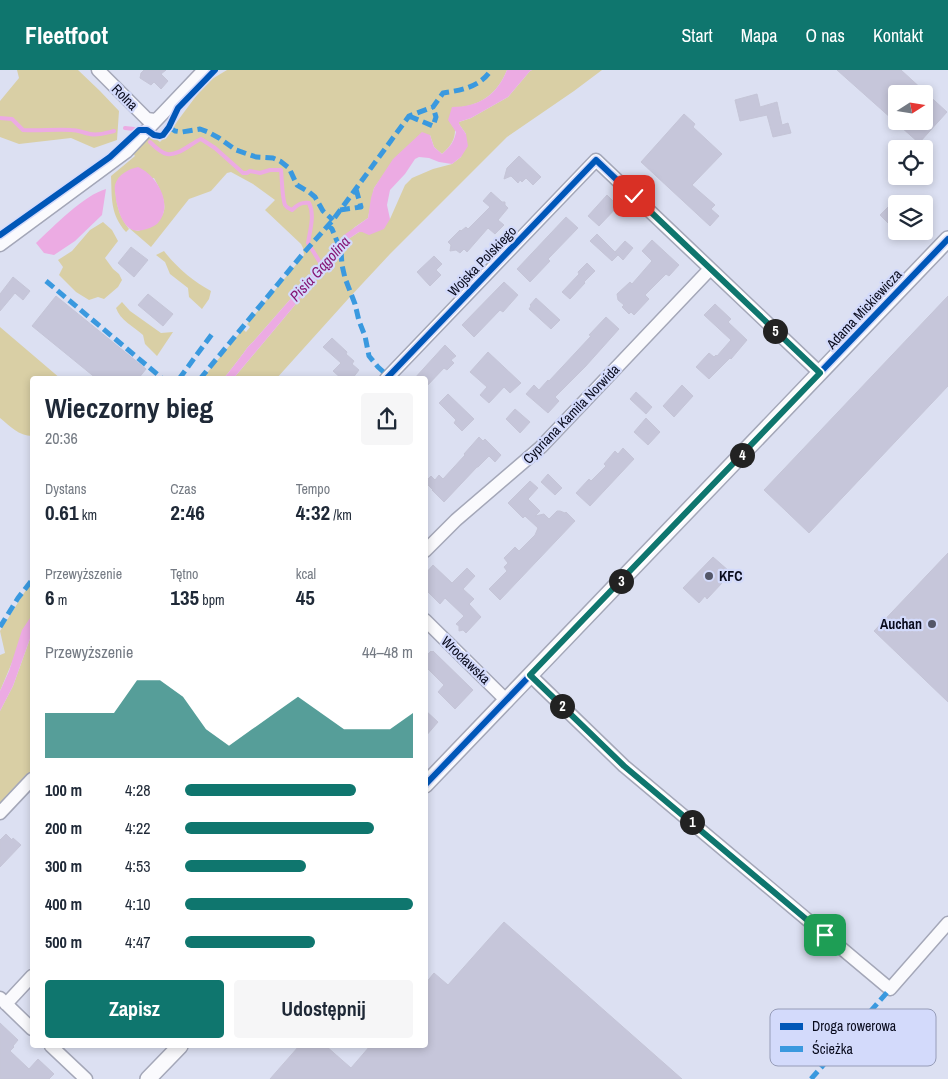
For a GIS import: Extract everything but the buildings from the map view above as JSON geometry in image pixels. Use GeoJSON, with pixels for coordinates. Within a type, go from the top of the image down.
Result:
{"type":"FeatureCollection","features":[{"type":"Feature","properties":{"kind":"street","name":"Rolna"},"geometry":{"type":"LineString","coordinates":[[98,70],[151,125]]}},
{"type":"Feature","properties":{"kind":"street"},"geometry":{"type":"LineString","coordinates":[[0,245],[126,152],[204,70]]}},
{"type":"Feature","properties":{"kind":"street","name":"Wojska Polskiego"},"geometry":{"type":"LineString","coordinates":[[389,376],[596,160],[710,269]]}},
{"type":"Feature","properties":{"kind":"street","name":"Adama Mickiewicza"},"geometry":{"type":"LineString","coordinates":[[428,783],[948,239]]}},
{"type":"Feature","properties":{"kind":"street"},"geometry":{"type":"LineString","coordinates":[[710,269],[820,373]]}},
{"type":"Feature","properties":{"kind":"street","name":"Cypriana Kamila Norwida"},"geometry":{"type":"LineString","coordinates":[[428,548],[456,520],[542,447],[710,269]]}},
{"type":"Feature","properties":{"kind":"street","name":"Wrocławska"},"geometry":{"type":"LineString","coordinates":[[428,623],[507,701]]}},
{"type":"Feature","properties":{"kind":"street"},"geometry":{"type":"LineString","coordinates":[[530,675],[624,766],[890,989],[948,923]]}},
{"type":"Feature","properties":{"kind":"street"},"geometry":{"type":"LineString","coordinates":[[0,813],[30,781]]}},
{"type":"Feature","properties":{"kind":"street"},"geometry":{"type":"LineString","coordinates":[[30,978],[3,1001],[30,1027]]}},
{"type":"Feature","properties":{"kind":"street"},"geometry":{"type":"LineString","coordinates":[[53,1048],[86,1079]]}},
{"type":"Feature","properties":{"kind":"street"},"geometry":{"type":"LineString","coordinates":[[148,1079],[178,1048]]}},
{"type":"Feature","properties":{"kind":"shaded area"},"geometry":{"type":"Polygon","coordinates":[[[17,70],[78,70],[119,111],[117,140],[94,148],[71,138],[19,144],[0,137],[0,101],[19,78],[17,70]]]}},
{"type":"Feature","properties":{"kind":"shaded area"},"geometry":{"type":"Polygon","coordinates":[[[227,70],[507,70],[498,86],[486,98],[471,105],[452,108],[455,128],[454,138],[442,154],[434,147],[430,135],[384,174],[374,188],[368,218],[355,227],[320,261],[315,271],[248,347],[226,376],[204,376],[243,329],[246,332],[250,327],[247,324],[304,255],[301,244],[265,210],[275,200],[253,184],[231,172],[227,173],[211,191],[189,199],[151,247],[129,228],[138,231],[155,223],[162,215],[164,210],[163,199],[154,178],[115,185],[118,208],[122,219],[129,229],[126,232],[114,212],[112,199],[111,176],[135,156],[133,153],[152,135],[160,142],[202,88],[227,70]]]}},
{"type":"Feature","properties":{"kind":"shaded area"},"geometry":{"type":"Polygon","coordinates":[[[602,70],[507,137],[390,254],[279,376],[236,376],[347,240],[359,232],[390,219],[405,185],[412,178],[433,169],[452,164],[461,157],[466,134],[459,122],[471,118],[508,97],[530,71],[602,70]]]}},
{"type":"Feature","properties":{"kind":"shaded area"},"geometry":{"type":"Polygon","coordinates":[[[103,222],[112,230],[118,241],[105,258],[122,280],[118,287],[104,299],[98,297],[89,300],[76,292],[59,275],[63,267],[58,260],[72,251],[90,230],[103,222]]]}},
{"type":"Feature","properties":{"kind":"shaded area"},"geometry":{"type":"Polygon","coordinates":[[[164,251],[186,274],[211,291],[209,299],[202,309],[189,297],[188,288],[170,274],[165,262],[156,255],[164,251]]]}},
{"type":"Feature","properties":{"kind":"shaded area"},"geometry":{"type":"Polygon","coordinates":[[[122,302],[130,311],[161,333],[173,332],[157,356],[145,344],[143,335],[124,320],[118,312],[116,308],[122,302]]]}},
{"type":"Feature","properties":{"kind":"shaded area"},"geometry":{"type":"Polygon","coordinates":[[[0,327],[57,376],[30,376],[30,436],[19,432],[0,418],[0,327]]]}},
{"type":"Feature","properties":{"kind":"shaded area"},"geometry":{"type":"Polygon","coordinates":[[[30,585],[30,620],[0,691],[0,655],[5,653],[0,631],[30,585]]]}},
{"type":"Feature","properties":{"kind":"shaded area"},"geometry":{"type":"Polygon","coordinates":[[[30,639],[30,773],[0,804],[0,711],[13,686],[30,639]]]}},
{"type":"Feature","properties":{"kind":"water","name":"Pisia Gągolina"},"geometry":{"type":"Polygon","coordinates":[[[507,70],[532,70],[508,97],[471,118],[459,122],[466,134],[468,146],[461,157],[452,164],[429,158],[419,157],[415,159],[405,174],[390,190],[387,205],[390,219],[384,229],[369,235],[359,232],[347,240],[236,376],[226,376],[248,347],[315,271],[320,261],[325,258],[344,235],[368,218],[374,188],[393,159],[422,132],[430,135],[434,147],[442,154],[451,144],[456,132],[448,120],[452,107],[479,102],[492,93],[503,79],[507,70]]]}},
{"type":"Feature","properties":{"kind":"water"},"geometry":{"type":"Polygon","coordinates":[[[138,167],[152,177],[157,184],[164,200],[164,209],[162,217],[157,224],[137,231],[127,226],[121,217],[116,200],[115,187],[116,181],[121,175],[138,167]]]}},
{"type":"Feature","properties":{"kind":"water"},"geometry":{"type":"Polygon","coordinates":[[[106,189],[102,215],[75,241],[54,255],[44,253],[36,243],[60,220],[88,198],[106,189]]]}},
{"type":"Feature","properties":{"kind":"water"},"geometry":{"type":"Polygon","coordinates":[[[30,618],[30,639],[13,686],[0,711],[0,691],[9,671],[22,630],[30,618]]]}},
{"type":"Feature","properties":{"kind":"waterway"},"geometry":{"type":"LineString","coordinates":[[0,118],[12,119],[23,130],[74,130],[96,135],[114,131]]}},
{"type":"Feature","properties":{"kind":"waterway"},"geometry":{"type":"LineString","coordinates":[[125,128],[134,129]]}},
{"type":"Feature","properties":{"kind":"waterway","name":"Pisia Gągolina"},"geometry":{"type":"LineString","coordinates":[[150,142],[162,152],[171,154],[201,139],[215,148],[243,173],[281,170],[283,197],[286,206],[292,210],[299,204],[309,203],[312,218],[308,243],[321,264]]}},
{"type":"Feature","properties":{"kind":"marked path"},"geometry":{"type":"LineString","coordinates":[[202,376],[333,220],[409,116],[433,107],[443,93],[464,89],[476,84],[487,76],[491,70]]}},
{"type":"Feature","properties":{"kind":"marked path"},"geometry":{"type":"LineString","coordinates":[[409,116],[433,126],[436,117],[433,107]]}},
{"type":"Feature","properties":{"kind":"marked path"},"geometry":{"type":"LineString","coordinates":[[169,127],[175,131],[182,132],[200,129],[219,138],[236,150],[256,157],[273,158],[280,161],[289,168],[297,185],[315,197],[323,211],[333,220]]}},
{"type":"Feature","properties":{"kind":"marked path"},"geometry":{"type":"LineString","coordinates":[[340,210],[361,207],[356,189]]}},
{"type":"Feature","properties":{"kind":"marked path"},"geometry":{"type":"LineString","coordinates":[[328,225],[332,229],[341,251],[345,278],[365,336],[369,356],[388,376]]}},
{"type":"Feature","properties":{"kind":"marked path"},"geometry":{"type":"LineString","coordinates":[[46,281],[159,376]]}},
{"type":"Feature","properties":{"kind":"marked path"},"geometry":{"type":"LineString","coordinates":[[181,376],[212,334]]}},
{"type":"Feature","properties":{"kind":"marked path"},"geometry":{"type":"LineString","coordinates":[[0,627],[30,583]]}},
{"type":"Feature","properties":{"kind":"marked path"},"geometry":{"type":"LineString","coordinates":[[872,1009],[890,989]]}},
{"type":"Feature","properties":{"kind":"marked path"},"geometry":{"type":"LineString","coordinates":[[811,1079],[822,1066]]}},
{"type":"Feature","properties":{"kind":"cycle path"},"geometry":{"type":"LineString","coordinates":[[0,235],[110,157],[139,130],[147,130],[154,135],[163,135],[178,108],[215,70]]}},
{"type":"Feature","properties":{"kind":"cycle path"},"geometry":{"type":"LineString","coordinates":[[389,376],[596,160],[820,373]]}},
{"type":"Feature","properties":{"kind":"cycle path"},"geometry":{"type":"LineString","coordinates":[[428,782],[948,239]]}},
{"type":"Feature","properties":{"kind":"place","name":"KFC"},"geometry":{"type":"Point","coordinates":[709,576]}},
{"type":"Feature","properties":{"kind":"place","name":"Auchan"},"geometry":{"type":"Point","coordinates":[932,624]}},
{"type":"Feature","properties":{"kind":"route"},"geometry":{"type":"LineString","coordinates":[[634,196],[820,373],[530,675],[624,766],[825,935]]}}]}
